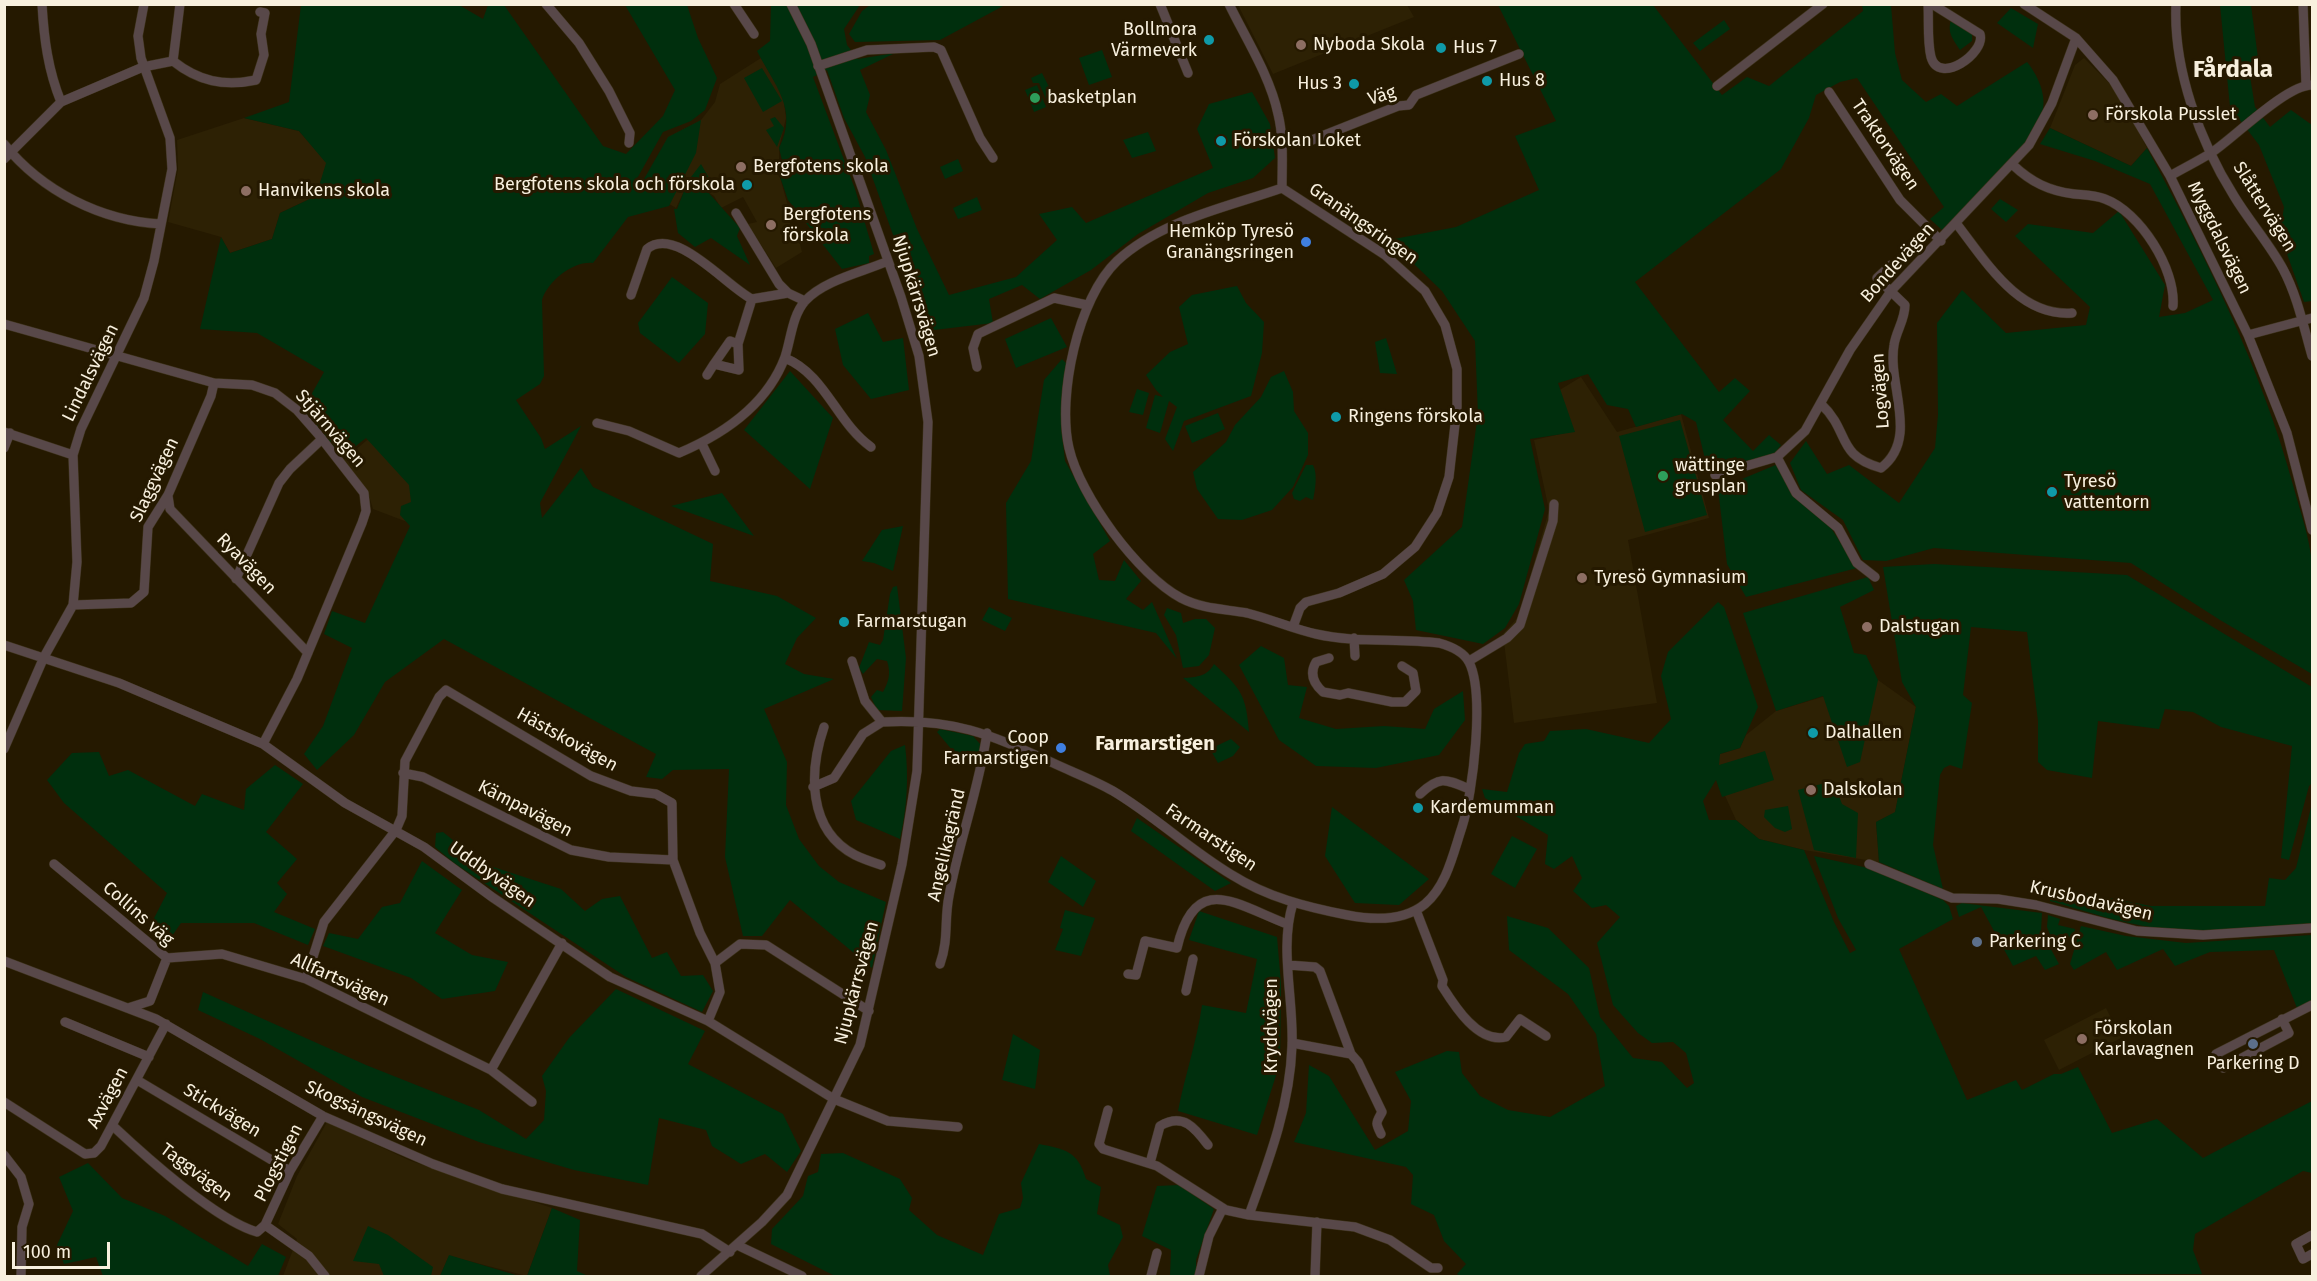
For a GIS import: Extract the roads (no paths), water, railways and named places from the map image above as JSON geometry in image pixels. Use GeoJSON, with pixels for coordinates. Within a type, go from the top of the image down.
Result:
{"type":"FeatureCollection","features":[{"type":"Feature","properties":{"kind":"street"},"geometry":{"type":"LineString","coordinates":[[42,4],[46,51],[52,80],[61,102]]}},
{"type":"Feature","properties":{"kind":"street","name":"Lindalsvägen"},"geometry":{"type":"LineString","coordinates":[[4,749],[44,657],[73,604],[77,562],[73,455],[85,421],[118,357],[144,298],[172,169],[170,138],[143,67],[138,36],[144,4]]}},
{"type":"Feature","properties":{"kind":"street"},"geometry":{"type":"LineString","coordinates":[[173,61],[180,4]]}},
{"type":"Feature","properties":{"kind":"street"},"geometry":{"type":"LineString","coordinates":[[546,4],[579,43],[593,65],[630,133],[629,143]]}},
{"type":"Feature","properties":{"kind":"street"},"geometry":{"type":"LineString","coordinates":[[734,4],[754,34]]}},
{"type":"Feature","properties":{"kind":"street","name":"Njupkärrsvägen"},"geometry":{"type":"LineString","coordinates":[[701,1276],[730,1252],[787,1195],[860,1045],[911,818],[917,771],[928,422],[920,356],[811,44],[791,4]]}},
{"type":"Feature","properties":{"kind":"street"},"geometry":{"type":"LineString","coordinates":[[1160,4],[1188,73]]}},
{"type":"Feature","properties":{"kind":"street"},"geometry":{"type":"LineString","coordinates":[[1229,4],[1268,84],[1278,113],[1282,141],[1282,188]]}},
{"type":"Feature","properties":{"kind":"street"},"geometry":{"type":"LineString","coordinates":[[1717,86],[1823,4]]}},
{"type":"Feature","properties":{"kind":"street"},"geometry":{"type":"LineString","coordinates":[[1930,4],[1980,34],[1982,39],[1978,49],[1953,68],[1945,70],[1936,66],[1931,58],[1930,4]]}},
{"type":"Feature","properties":{"kind":"street","name":"Slåttervägen"},"geometry":{"type":"LineString","coordinates":[[2176,4],[2180,51],[2188,95],[2212,153],[2234,196],[2284,271],[2313,356]]}},
{"type":"Feature","properties":{"kind":"street"},"geometry":{"type":"LineString","coordinates":[[2170,176],[2212,153],[2286,96],[2309,85],[2303,4]]}},
{"type":"Feature","properties":{"kind":"street","name":"Myggdalsvägen"},"geometry":{"type":"LineString","coordinates":[[2027,5],[2076,38],[2126,98],[2170,176],[2248,335],[2287,433],[2313,530]]}},
{"type":"Feature","properties":{"kind":"street"},"geometry":{"type":"LineString","coordinates":[[8,156],[61,102],[143,67],[173,61],[194,75],[213,82],[238,84],[256,80],[264,55],[261,34],[262,12]]}},
{"type":"Feature","properties":{"kind":"street","name":"Bondevägen"},"geometry":{"type":"LineString","coordinates":[[1715,475],[1777,457],[1805,431],[1851,350],[1891,291],[2013,165],[2041,128],[2076,38]]}},
{"type":"Feature","properties":{"kind":"street"},"geometry":{"type":"LineString","coordinates":[[818,66],[867,50],[933,47],[941,50],[980,138],[993,158]]}},
{"type":"Feature","properties":{"kind":"street","name":"Väg"},"geometry":{"type":"LineString","coordinates":[[1282,141],[1307,142],[1398,106],[1409,105],[1416,95],[1519,54]]}},
{"type":"Feature","properties":{"kind":"street","name":"Traktorvägen"},"geometry":{"type":"LineString","coordinates":[[1829,92],[1900,201],[1941,241]]}},
{"type":"Feature","properties":{"kind":"street"},"geometry":{"type":"LineString","coordinates":[[4,144],[8,156],[80,204],[110,216],[161,224]]}},
{"type":"Feature","properties":{"kind":"street"},"geometry":{"type":"LineString","coordinates":[[2013,165],[2038,184],[2054,191],[2097,196],[2125,210],[2156,248],[2172,284],[2173,306]]}},
{"type":"Feature","properties":{"kind":"street","name":"Granängsringen"},"geometry":{"type":"LineString","coordinates":[[1282,188],[1385,255],[1425,291],[1445,325],[1457,369],[1457,407],[1449,477],[1431,522],[1415,547],[1383,574],[1339,593],[1306,602],[1300,608],[1293,627],[1244,613],[1214,609],[1184,600],[1162,587],[1128,554],[1083,483],[1071,455],[1065,406],[1076,338],[1087,305],[1109,269],[1147,239],[1178,224],[1282,188]]}},
{"type":"Feature","properties":{"kind":"street"},"geometry":{"type":"LineString","coordinates":[[736,213],[779,284],[788,293],[805,301]]}},
{"type":"Feature","properties":{"kind":"street"},"geometry":{"type":"LineString","coordinates":[[1956,223],[1998,275],[2017,293],[2047,311],[2072,313]]}},
{"type":"Feature","properties":{"kind":"street"},"geometry":{"type":"LineString","coordinates":[[631,295],[647,249],[662,243],[677,247],[706,263],[752,299],[788,293]]}},
{"type":"Feature","properties":{"kind":"street"},"geometry":{"type":"LineString","coordinates":[[597,423],[629,431],[679,453],[702,444],[730,428],[764,394],[784,358],[796,318],[805,301],[820,290],[888,261]]}},
{"type":"Feature","properties":{"kind":"street"},"geometry":{"type":"LineString","coordinates":[[1891,265],[1877,278],[1891,291]]}},
{"type":"Feature","properties":{"kind":"street","name":"Logvägen"},"geometry":{"type":"LineString","coordinates":[[1821,404],[1837,420],[1848,448],[1861,462],[1881,468],[1892,459],[1901,440],[1894,345],[1905,314],[1905,305],[1891,291]]}},
{"type":"Feature","properties":{"kind":"street"},"geometry":{"type":"LineString","coordinates":[[977,367],[973,348],[978,334],[1054,298],[1070,299],[1087,305]]}},
{"type":"Feature","properties":{"kind":"street"},"geometry":{"type":"LineString","coordinates":[[714,364],[739,370],[738,344],[752,299]]}},
{"type":"Feature","properties":{"kind":"street"},"geometry":{"type":"LineString","coordinates":[[2248,335],[2313,318]]}},
{"type":"Feature","properties":{"kind":"street","name":"Stjärnvägen"},"geometry":{"type":"LineString","coordinates":[[4,324],[214,383],[252,385],[275,393],[297,410],[364,493],[366,511],[308,653],[263,744]]}},
{"type":"Feature","properties":{"kind":"street"},"geometry":{"type":"LineString","coordinates":[[707,375],[730,341],[738,344]]}},
{"type":"Feature","properties":{"kind":"street"},"geometry":{"type":"LineString","coordinates":[[784,358],[800,364],[813,376],[852,432],[871,447]]}},
{"type":"Feature","properties":{"kind":"street","name":"Slaggvägen"},"geometry":{"type":"LineString","coordinates":[[73,604],[131,603],[144,592],[148,528],[168,495],[214,383]]}},
{"type":"Feature","properties":{"kind":"street"},"geometry":{"type":"LineString","coordinates":[[4,448],[7,432],[73,455]]}},
{"type":"Feature","properties":{"kind":"street"},"geometry":{"type":"LineString","coordinates":[[236,579],[279,483],[290,469],[322,439]]}},
{"type":"Feature","properties":{"kind":"street"},"geometry":{"type":"LineString","coordinates":[[702,444],[716,471]]}},
{"type":"Feature","properties":{"kind":"street"},"geometry":{"type":"LineString","coordinates":[[1777,457],[1796,493],[1838,528],[1857,563],[1875,577]]}},
{"type":"Feature","properties":{"kind":"street","name":"Ryavägen"},"geometry":{"type":"LineString","coordinates":[[168,495],[170,509],[308,653]]}},
{"type":"Feature","properties":{"kind":"street"},"geometry":{"type":"LineString","coordinates":[[1469,661],[1507,638],[1520,625],[1553,521],[1554,504]]}},
{"type":"Feature","properties":{"kind":"street"},"geometry":{"type":"LineString","coordinates":[[1293,627],[1317,635],[1439,643],[1453,648],[1469,661],[1478,700],[1466,816],[1448,871],[1436,891],[1416,910],[1429,939],[1443,980],[1442,986],[1460,1016],[1486,1034],[1498,1038],[1506,1037],[1520,1018],[1546,1036]]}},
{"type":"Feature","properties":{"kind":"street"},"geometry":{"type":"LineString","coordinates":[[1354,638],[1354,656]]}},
{"type":"Feature","properties":{"kind":"street","name":"Uddbyvägen"},"geometry":{"type":"LineString","coordinates":[[4,645],[119,683],[263,744],[345,803],[424,847],[492,897],[562,942],[610,977],[708,1021],[834,1099],[888,1121],[958,1127]]}},
{"type":"Feature","properties":{"kind":"street"},"geometry":{"type":"LineString","coordinates":[[1329,658],[1316,662],[1312,673],[1318,688],[1323,692],[1340,695],[1357,694],[1392,702],[1405,702],[1416,691],[1413,673],[1402,666]]}},
{"type":"Feature","properties":{"kind":"street"},"geometry":{"type":"LineString","coordinates":[[852,661],[865,700],[882,722]]}},
{"type":"Feature","properties":{"kind":"street","name":"Hästskovägen"},"geometry":{"type":"LineString","coordinates":[[396,830],[402,816],[405,761],[439,697],[446,690],[591,776],[631,791],[665,797],[672,803],[673,860],[681,886],[715,963],[720,993],[708,1021]]}},
{"type":"Feature","properties":{"kind":"street"},"geometry":{"type":"LineString","coordinates":[[813,787],[834,778],[863,734],[882,722],[918,721]]}},
{"type":"Feature","properties":{"kind":"street","name":"Farmarstigen"},"geometry":{"type":"LineString","coordinates":[[918,721],[952,724],[987,733],[1113,791],[1230,874],[1293,903],[1362,918],[1401,916],[1416,910]]}},
{"type":"Feature","properties":{"kind":"street"},"geometry":{"type":"LineString","coordinates":[[824,727],[818,744],[813,787],[817,812],[835,839],[854,855],[881,865]]}},
{"type":"Feature","properties":{"kind":"street","name":"Angelikagränd"},"geometry":{"type":"LineString","coordinates":[[940,964],[947,940],[948,897],[981,775],[987,733]]}},
{"type":"Feature","properties":{"kind":"street","name":"Kämpavägen"},"geometry":{"type":"LineString","coordinates":[[403,773],[423,777],[571,850],[609,857],[673,860]]}},
{"type":"Feature","properties":{"kind":"street"},"geometry":{"type":"LineString","coordinates":[[1420,794],[1447,780],[1470,789]]}},
{"type":"Feature","properties":{"kind":"street"},"geometry":{"type":"LineString","coordinates":[[306,979],[324,922],[396,830]]}},
{"type":"Feature","properties":{"kind":"street","name":"Collins väg"},"geometry":{"type":"LineString","coordinates":[[54,864],[167,958],[150,1001]]}},
{"type":"Feature","properties":{"kind":"street","name":"Krusbodavägen"},"geometry":{"type":"LineString","coordinates":[[1869,864],[1952,898],[1998,898],[2036,905],[2137,931],[2203,935],[2313,928]]}},
{"type":"Feature","properties":{"kind":"street"},"geometry":{"type":"LineString","coordinates":[[1128,974],[1136,975],[1145,941],[1177,948],[1182,928],[1197,905],[1208,899],[1224,899],[1287,924]]}},
{"type":"Feature","properties":{"kind":"street","name":"Kryddvägen"},"geometry":{"type":"LineString","coordinates":[[1249,1215],[1277,1135],[1287,1094],[1292,1043],[1287,924],[1293,903]]}},
{"type":"Feature","properties":{"kind":"street"},"geometry":{"type":"LineString","coordinates":[[491,1070],[562,942]]}},
{"type":"Feature","properties":{"kind":"street"},"geometry":{"type":"LineString","coordinates":[[715,963],[740,944],[766,945],[869,1011]]}},
{"type":"Feature","properties":{"kind":"street","name":"Allfartsvägen"},"geometry":{"type":"LineString","coordinates":[[167,958],[222,954],[306,979],[491,1070],[532,1102]]}},
{"type":"Feature","properties":{"kind":"street"},"geometry":{"type":"LineString","coordinates":[[1186,991],[1192,959]]}},
{"type":"Feature","properties":{"kind":"street","name":"Skogsängsvägen"},"geometry":{"type":"LineString","coordinates":[[4,961],[156,1019],[322,1116],[369,1138],[502,1189],[702,1234],[730,1252]]}},
{"type":"Feature","properties":{"kind":"street"},"geometry":{"type":"LineString","coordinates":[[1288,965],[1315,967],[1320,971],[1351,1054],[1358,1062],[1382,1112],[1376,1118],[1375,1123],[1381,1134]]}},
{"type":"Feature","properties":{"kind":"street"},"geometry":{"type":"LineString","coordinates":[[128,1008],[150,1001],[156,1019]]}},
{"type":"Feature","properties":{"kind":"street"},"geometry":{"type":"LineString","coordinates":[[2282,1019],[2289,1033],[2223,1068],[2216,1054],[2282,1019],[2313,1005]]}},
{"type":"Feature","properties":{"kind":"street","name":"Axvägen"},"geometry":{"type":"LineString","coordinates":[[65,1022],[149,1057]]}},
{"type":"Feature","properties":{"kind":"street","name":"Axvägen"},"geometry":{"type":"LineString","coordinates":[[4,1102],[86,1154],[94,1153],[102,1146],[166,1024]]}},
{"type":"Feature","properties":{"kind":"street"},"geometry":{"type":"LineString","coordinates":[[1292,1043],[1351,1054]]}},
{"type":"Feature","properties":{"kind":"street","name":"Stickvägen"},"geometry":{"type":"LineString","coordinates":[[137,1080],[290,1171]]}},
{"type":"Feature","properties":{"kind":"street"},"geometry":{"type":"LineString","coordinates":[[1108,1110],[1099,1144],[1103,1149],[1150,1163],[1223,1208],[1249,1215],[1355,1227],[1390,1240],[1431,1268],[1438,1268]]}},
{"type":"Feature","properties":{"kind":"street","name":"Plogstigen"},"geometry":{"type":"LineString","coordinates":[[265,1225],[290,1171],[322,1116]]}},
{"type":"Feature","properties":{"kind":"street"},"geometry":{"type":"LineString","coordinates":[[1150,1163],[1160,1126],[1172,1121],[1185,1121],[1193,1125],[1208,1145]]}},
{"type":"Feature","properties":{"kind":"street","name":"Taggvägen"},"geometry":{"type":"LineString","coordinates":[[112,1126],[142,1154],[220,1213],[257,1232],[265,1225]]}},
{"type":"Feature","properties":{"kind":"street"},"geometry":{"type":"LineString","coordinates":[[4,1155],[21,1177],[29,1204],[22,1227],[21,1276]]}},
{"type":"Feature","properties":{"kind":"street"},"geometry":{"type":"LineString","coordinates":[[1199,1276],[1209,1236],[1223,1208]]}},
{"type":"Feature","properties":{"kind":"street"},"geometry":{"type":"LineString","coordinates":[[1315,1276],[1317,1222]]}},
{"type":"Feature","properties":{"kind":"street"},"geometry":{"type":"LineString","coordinates":[[265,1225],[309,1256],[325,1276]]}},
{"type":"Feature","properties":{"kind":"street"},"geometry":{"type":"LineString","coordinates":[[2313,1235],[2295,1244],[2303,1258],[2313,1254]]}},
{"type":"Feature","properties":{"kind":"street"},"geometry":{"type":"LineString","coordinates":[[737,1245],[802,1276]]}},
{"type":"Feature","properties":{"kind":"street"},"geometry":{"type":"LineString","coordinates":[[1151,1276],[1157,1253]]}},
{"type":"Feature","properties":{"kind":"place","name":"Bollmora Värmeverk"},"geometry":{"type":"Point","coordinates":[1209,40]}},
{"type":"Feature","properties":{"kind":"place","name":"Nyboda Skola"},"geometry":{"type":"Point","coordinates":[1301,45]}},
{"type":"Feature","properties":{"kind":"place","name":"Hus 7"},"geometry":{"type":"Point","coordinates":[1441,48]}},
{"type":"Feature","properties":{"kind":"place","name":"Hus 8"},"geometry":{"type":"Point","coordinates":[1487,81]}},
{"type":"Feature","properties":{"kind":"place","name":"Hus 3"},"geometry":{"type":"Point","coordinates":[1354,84]}},
{"type":"Feature","properties":{"kind":"place","name":"basketplan"},"geometry":{"type":"Point","coordinates":[1035,98]}},
{"type":"Feature","properties":{"kind":"place","name":"Förskola Pusslet"},"geometry":{"type":"Point","coordinates":[2093,115]}},
{"type":"Feature","properties":{"kind":"place","name":"Förskolan Loket"},"geometry":{"type":"Point","coordinates":[1221,141]}},
{"type":"Feature","properties":{"kind":"place","name":"Bergfotens skola"},"geometry":{"type":"Point","coordinates":[741,167]}},
{"type":"Feature","properties":{"kind":"place","name":"Bergfotens skola och förskola"},"geometry":{"type":"Point","coordinates":[747,185]}},
{"type":"Feature","properties":{"kind":"place","name":"Hanvikens skola"},"geometry":{"type":"Point","coordinates":[246,191]}},
{"type":"Feature","properties":{"kind":"place","name":"Bergfotens förskola"},"geometry":{"type":"Point","coordinates":[771,225]}},
{"type":"Feature","properties":{"kind":"place","name":"Hemköp Tyresö Granängsringen"},"geometry":{"type":"Point","coordinates":[1306,242]}},
{"type":"Feature","properties":{"kind":"place","name":"Ringens förskola"},"geometry":{"type":"Point","coordinates":[1336,417]}},
{"type":"Feature","properties":{"kind":"place","name":"wättinge grusplan"},"geometry":{"type":"Point","coordinates":[1663,476]}},
{"type":"Feature","properties":{"kind":"place","name":"Tyresö vattentorn"},"geometry":{"type":"Point","coordinates":[2052,492]}},
{"type":"Feature","properties":{"kind":"place","name":"Tyresö Gymnasium"},"geometry":{"type":"Point","coordinates":[1582,578]}},
{"type":"Feature","properties":{"kind":"place","name":"Farmarstugan"},"geometry":{"type":"Point","coordinates":[844,622]}},
{"type":"Feature","properties":{"kind":"place","name":"Dalstugan"},"geometry":{"type":"Point","coordinates":[1867,627]}},
{"type":"Feature","properties":{"kind":"place","name":"Dalhallen"},"geometry":{"type":"Point","coordinates":[1813,733]}},
{"type":"Feature","properties":{"kind":"place","name":"Coop Farmarstigen"},"geometry":{"type":"Point","coordinates":[1061,748]}},
{"type":"Feature","properties":{"kind":"place","name":"Dalskolan"},"geometry":{"type":"Point","coordinates":[1811,790]}},
{"type":"Feature","properties":{"kind":"place","name":"Kardemumman"},"geometry":{"type":"Point","coordinates":[1418,808]}},
{"type":"Feature","properties":{"kind":"place","name":"Parkering C"},"geometry":{"type":"Point","coordinates":[1977,942]}},
{"type":"Feature","properties":{"kind":"place","name":"Förskolan Karlavagnen"},"geometry":{"type":"Point","coordinates":[2082,1039]}},
{"type":"Feature","properties":{"kind":"place","name":"Parkering D"},"geometry":{"type":"Point","coordinates":[2253,1044]}},
{"type":"Feature","properties":{"kind":"district","name":"Fårdala"},"geometry":{"type":"Point","coordinates":[2233,70]}},
{"type":"Feature","properties":{"kind":"district","name":"Farmarstigen"},"geometry":{"type":"Point","coordinates":[1155,744]}}]}
